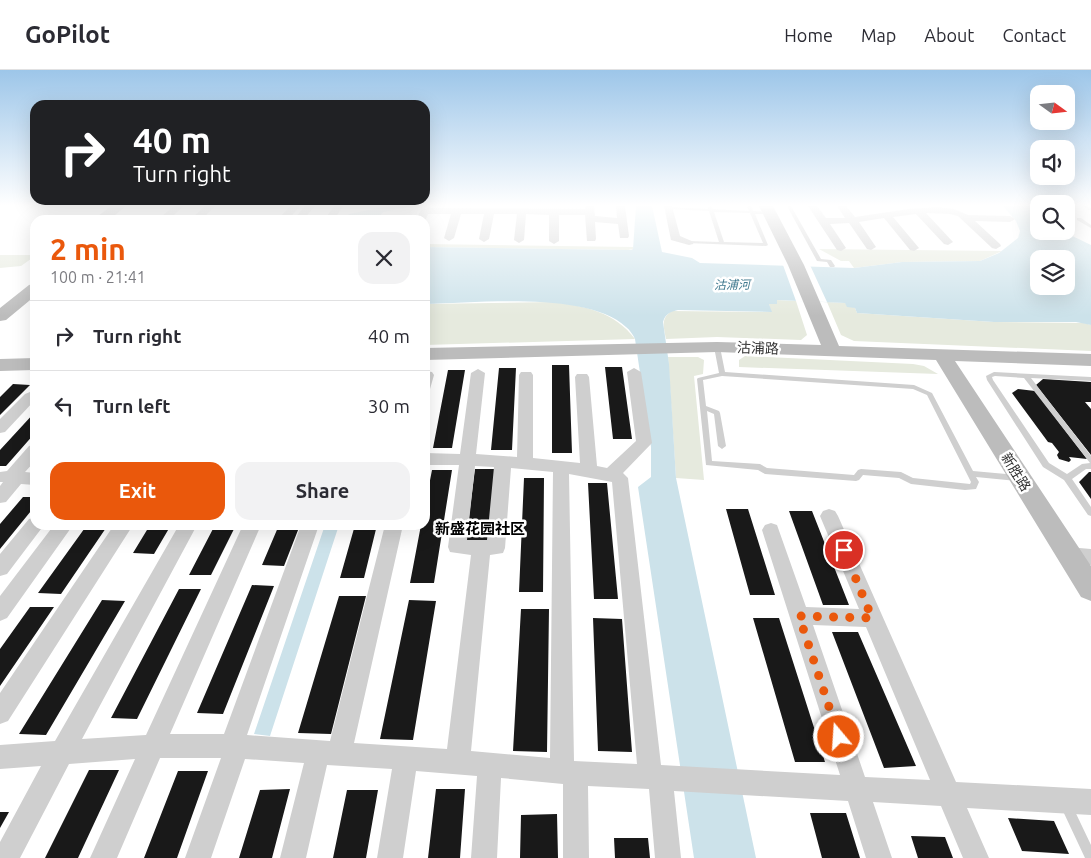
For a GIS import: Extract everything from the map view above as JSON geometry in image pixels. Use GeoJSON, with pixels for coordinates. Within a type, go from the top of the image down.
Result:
{"type":"FeatureCollection","features":[{"type":"Feature","properties":{"kind":"street"},"geometry":{"type":"LineString","coordinates":[[785,243],[832,350]]}},
{"type":"Feature","properties":{"kind":"street"},"geometry":{"type":"LineString","coordinates":[[838,243],[841,248]]}},
{"type":"Feature","properties":{"kind":"street"},"geometry":{"type":"LineString","coordinates":[[868,243],[871,247]]}},
{"type":"Feature","properties":{"kind":"street"},"geometry":{"type":"LineString","coordinates":[[910,243],[914,248]]}},
{"type":"Feature","properties":{"kind":"street"},"geometry":{"type":"LineString","coordinates":[[993,243],[996,246]]}},
{"type":"Feature","properties":{"kind":"street"},"geometry":{"type":"LineString","coordinates":[[2,308],[30,277]]}},
{"type":"Feature","properties":{"kind":"street"},"geometry":{"type":"LineString","coordinates":[[2,308],[30,291]]}},
{"type":"Feature","properties":{"kind":"street","name":"沽浦路"},"geometry":{"type":"LineString","coordinates":[[430,354],[717,347],[1091,360]]}},
{"type":"Feature","properties":{"kind":"street","name":"新胜路"},"geometry":{"type":"LineString","coordinates":[[942,355],[1019,478],[1080,556],[1091,590]]}},
{"type":"Feature","properties":{"kind":"street"},"geometry":{"type":"LineString","coordinates":[[0,365],[30,364]]}},
{"type":"Feature","properties":{"kind":"street"},"geometry":{"type":"LineString","coordinates":[[611,474],[644,443],[634,372]]}},
{"type":"Feature","properties":{"kind":"street"},"geometry":{"type":"LineString","coordinates":[[478,373],[457,548],[496,548],[503,461]]}},
{"type":"Feature","properties":{"kind":"street"},"geometry":{"type":"LineString","coordinates":[[525,462],[526,375]]}},
{"type":"Feature","properties":{"kind":"street"},"geometry":{"type":"LineString","coordinates":[[582,377],[589,470]]}},
{"type":"Feature","properties":{"kind":"street"},"geometry":{"type":"LineString","coordinates":[[0,428],[30,397]]}},
{"type":"Feature","properties":{"kind":"street"},"geometry":{"type":"LineString","coordinates":[[0,497],[9,478],[30,455]]}},
{"type":"Feature","properties":{"kind":"street"},"geometry":{"type":"LineString","coordinates":[[430,459],[525,462],[589,470],[611,474],[620,478],[662,777],[668,858]]}},
{"type":"Feature","properties":{"kind":"street"},"geometry":{"type":"LineString","coordinates":[[561,467],[568,772],[576,858]]}},
{"type":"Feature","properties":{"kind":"street"},"geometry":{"type":"LineString","coordinates":[[9,478],[30,479]]}},
{"type":"Feature","properties":{"kind":"street"},"geometry":{"type":"LineString","coordinates":[[829,516],[976,858]]}},
{"type":"Feature","properties":{"kind":"street"},"geometry":{"type":"LineString","coordinates":[[0,568],[30,530]]}},
{"type":"Feature","properties":{"kind":"street"},"geometry":{"type":"LineString","coordinates":[[0,612],[60,530]]}},
{"type":"Feature","properties":{"kind":"street"},"geometry":{"type":"LineString","coordinates":[[0,713],[121,530]]}},
{"type":"Feature","properties":{"kind":"street"},"geometry":{"type":"LineString","coordinates":[[6,858],[62,752],[185,530]]}},
{"type":"Feature","properties":{"kind":"street"},"geometry":{"type":"LineString","coordinates":[[103,858],[250,530]]}},
{"type":"Feature","properties":{"kind":"street"},"geometry":{"type":"LineString","coordinates":[[198,858],[308,530]]}},
{"type":"Feature","properties":{"kind":"street"},"geometry":{"type":"LineString","coordinates":[[293,858],[329,754],[393,530]]}},
{"type":"Feature","properties":{"kind":"street"},"geometry":{"type":"LineString","coordinates":[[771,530],[880,858]]}},
{"type":"Feature","properties":{"kind":"street"},"geometry":{"type":"LineString","coordinates":[[458,762],[480,548]]}},
{"type":"Feature","properties":{"kind":"street"},"geometry":{"type":"LineString","coordinates":[[799,616],[872,618]]}},
{"type":"Feature","properties":{"kind":"street"},"geometry":{"type":"LineString","coordinates":[[0,757],[152,746],[234,747],[490,764],[568,772],[1091,802]]}},
{"type":"Feature","properties":{"kind":"street"},"geometry":{"type":"LineString","coordinates":[[390,858],[406,758]]}},
{"type":"Feature","properties":{"kind":"street"},"geometry":{"type":"LineString","coordinates":[[484,858],[490,764]]}},
{"type":"Feature","properties":{"kind":"lane"},"geometry":{"type":"LineString","coordinates":[[715,243],[766,245],[765,243]]}},
{"type":"Feature","properties":{"kind":"lane"},"geometry":{"type":"LineString","coordinates":[[810,243],[820,260],[829,261],[832,266]]}},
{"type":"Feature","properties":{"kind":"lane"},"geometry":{"type":"LineString","coordinates":[[717,347],[722,374]]}},
{"type":"Feature","properties":{"kind":"lane"},"geometry":{"type":"LineString","coordinates":[[722,374],[914,387],[923,390],[930,394],[972,474],[975,482],[973,487],[911,481],[901,476],[861,472],[856,478],[765,471],[760,467],[709,463],[700,379],[722,374]]}},
{"type":"Feature","properties":{"kind":"lane"},"geometry":{"type":"LineString","coordinates":[[1091,379],[994,374],[990,376],[990,380],[1046,465],[1067,478],[1091,513]]}},
{"type":"Feature","properties":{"kind":"lane"},"geometry":{"type":"LineString","coordinates":[[1026,376],[1091,461]]}},
{"type":"Feature","properties":{"kind":"lane"},"geometry":{"type":"LineString","coordinates":[[703,407],[717,413],[722,446]]}},
{"type":"Feature","properties":{"kind":"lane"},"geometry":{"type":"LineString","coordinates":[[1067,478],[1086,466],[1091,466]]}},
{"type":"Feature","properties":{"kind":"lane"},"geometry":{"type":"LineString","coordinates":[[972,474],[1019,478]]}},
{"type":"Feature","properties":{"kind":"lane"},"geometry":{"type":"LineString","coordinates":[[1064,800],[1091,858]]}},
{"type":"Feature","properties":{"kind":"shaded area"},"geometry":{"type":"Polygon","coordinates":[[[430,244],[633,247],[633,249],[430,247],[430,244]]]}},
{"type":"Feature","properties":{"kind":"shaded area"},"geometry":{"type":"Polygon","coordinates":[[[819,249],[1002,251],[980,261],[902,262],[854,268],[849,261],[841,261],[819,249]]]}},
{"type":"Feature","properties":{"kind":"shaded area"},"geometry":{"type":"Polygon","coordinates":[[[0,255],[30,255],[30,260],[21,266],[0,268],[0,255]]]}},
{"type":"Feature","properties":{"kind":"shaded area"},"geometry":{"type":"Polygon","coordinates":[[[776,300],[796,301],[807,335],[801,340],[717,337],[666,339],[664,320],[672,311],[771,312],[769,304],[777,304],[776,300]]]}},
{"type":"Feature","properties":{"kind":"shaded area"},"geometry":{"type":"Polygon","coordinates":[[[553,302],[588,308],[609,316],[635,339],[430,345],[430,304],[553,302]]]}},
{"type":"Feature","properties":{"kind":"shaded area"},"geometry":{"type":"Polygon","coordinates":[[[827,302],[845,303],[855,308],[857,313],[994,322],[1084,323],[1091,325],[1091,351],[854,341],[841,335],[827,302]]]}},
{"type":"Feature","properties":{"kind":"shaded area"},"geometry":{"type":"Polygon","coordinates":[[[745,356],[913,364],[924,366],[938,374],[739,367],[739,360],[745,356]]]}},
{"type":"Feature","properties":{"kind":"shaded area"},"geometry":{"type":"Polygon","coordinates":[[[668,357],[698,357],[704,360],[703,374],[694,376],[704,480],[676,478],[668,357]]]}},
{"type":"Feature","properties":{"kind":"water","name":"沽浦河"},"geometry":{"type":"Polygon","coordinates":[[[633,243],[660,243],[662,252],[692,258],[700,263],[854,268],[902,262],[980,261],[999,253],[1012,243],[1086,243],[1091,245],[1091,325],[1076,322],[994,322],[857,313],[855,308],[847,307],[845,303],[777,300],[777,304],[769,304],[772,312],[678,310],[665,317],[663,322],[669,364],[676,478],[756,858],[694,858],[638,487],[651,477],[651,447],[635,339],[626,327],[609,316],[586,308],[559,304],[501,301],[430,304],[430,247],[631,250],[633,249],[633,243]]]}},
{"type":"Feature","properties":{"kind":"water"},"geometry":{"type":"Polygon","coordinates":[[[323,530],[337,530],[270,736],[254,734],[323,530]]]}},
{"type":"Feature","properties":{"kind":"pier"},"geometry":{"type":"Polygon","coordinates":[[[30,265],[30,309],[0,311],[0,282],[21,266],[30,265]]]}},
{"type":"Feature","properties":{"kind":"pier"},"geometry":{"type":"Polygon","coordinates":[[[783,265],[810,265],[827,302],[796,301],[783,265]]]}},
{"type":"Feature","properties":{"kind":"building"},"geometry":{"type":"Polygon","coordinates":[[[552,365],[569,365],[572,453],[552,453],[552,365]]]}},
{"type":"Feature","properties":{"kind":"building"},"geometry":{"type":"Polygon","coordinates":[[[605,367],[622,367],[632,439],[613,439],[605,367]]]}},
{"type":"Feature","properties":{"kind":"building"},"geometry":{"type":"Polygon","coordinates":[[[499,368],[516,368],[512,450],[491,450],[499,368]]]}},
{"type":"Feature","properties":{"kind":"building"},"geometry":{"type":"Polygon","coordinates":[[[448,370],[465,370],[452,448],[433,448],[448,370]]]}},
{"type":"Feature","properties":{"kind":"building"},"geometry":{"type":"Polygon","coordinates":[[[1043,379],[1091,382],[1091,402],[1085,402],[1091,409],[1091,455],[1036,385],[1043,379]]]}},
{"type":"Feature","properties":{"kind":"building"},"geometry":{"type":"Polygon","coordinates":[[[13,384],[30,385],[0,415],[0,397],[13,384]]]}},
{"type":"Feature","properties":{"kind":"building"},"geometry":{"type":"Polygon","coordinates":[[[1018,389],[1035,391],[1087,459],[1069,457],[1071,460],[1069,462],[1059,459],[1057,455],[1059,452],[1052,443],[1048,442],[1012,393],[1018,389]]]}},
{"type":"Feature","properties":{"kind":"building"},"geometry":{"type":"Polygon","coordinates":[[[30,417],[30,439],[6,466],[0,466],[0,450],[30,417]]]}},
{"type":"Feature","properties":{"kind":"building"},"geometry":{"type":"Polygon","coordinates":[[[475,469],[498,469],[491,541],[466,541],[475,469]]]}},
{"type":"Feature","properties":{"kind":"building"},"geometry":{"type":"Polygon","coordinates":[[[432,470],[452,470],[434,583],[410,583],[420,530],[430,530],[430,480],[432,470]]]}},
{"type":"Feature","properties":{"kind":"building"},"geometry":{"type":"Polygon","coordinates":[[[1091,472],[1091,499],[1079,482],[1091,472]]]}},
{"type":"Feature","properties":{"kind":"building"},"geometry":{"type":"Polygon","coordinates":[[[524,478],[544,478],[543,592],[519,592],[524,478]]]}},
{"type":"Feature","properties":{"kind":"building"},"geometry":{"type":"Polygon","coordinates":[[[588,483],[607,483],[618,599],[594,599],[588,483]]]}},
{"type":"Feature","properties":{"kind":"building"},"geometry":{"type":"Polygon","coordinates":[[[23,497],[30,497],[30,512],[0,549],[0,524],[23,497]]]}},
{"type":"Feature","properties":{"kind":"building"},"geometry":{"type":"Polygon","coordinates":[[[726,509],[748,509],[775,595],[750,595],[726,509]]]}},
{"type":"Feature","properties":{"kind":"building"},"geometry":{"type":"Polygon","coordinates":[[[789,511],[812,511],[849,605],[823,605],[789,511]]]}},
{"type":"Feature","properties":{"kind":"building"},"geometry":{"type":"Polygon","coordinates":[[[83,530],[105,530],[61,594],[38,593],[83,530]]]}},
{"type":"Feature","properties":{"kind":"building"},"geometry":{"type":"Polygon","coordinates":[[[147,530],[168,530],[154,554],[133,553],[147,530]]]}},
{"type":"Feature","properties":{"kind":"building"},"geometry":{"type":"Polygon","coordinates":[[[212,530],[234,530],[211,575],[189,575],[212,530]]]}},
{"type":"Feature","properties":{"kind":"building"},"geometry":{"type":"Polygon","coordinates":[[[277,530],[298,530],[284,566],[262,565],[277,530]]]}},
{"type":"Feature","properties":{"kind":"building"},"geometry":{"type":"Polygon","coordinates":[[[354,530],[376,530],[364,578],[340,578],[354,530]]]}},
{"type":"Feature","properties":{"kind":"building"},"geometry":{"type":"Polygon","coordinates":[[[252,585],[274,586],[223,714],[197,713],[252,585]]]}},
{"type":"Feature","properties":{"kind":"building"},"geometry":{"type":"Polygon","coordinates":[[[179,589],[201,589],[137,719],[111,718],[179,589]]]}},
{"type":"Feature","properties":{"kind":"building"},"geometry":{"type":"Polygon","coordinates":[[[339,596],[366,596],[331,734],[298,733],[339,596]]]}},
{"type":"Feature","properties":{"kind":"building"},"geometry":{"type":"Polygon","coordinates":[[[102,600],[125,601],[46,735],[19,734],[102,600]]]}},
{"type":"Feature","properties":{"kind":"building"},"geometry":{"type":"Polygon","coordinates":[[[409,600],[436,601],[413,740],[380,739],[409,600]]]}},
{"type":"Feature","properties":{"kind":"building"},"geometry":{"type":"Polygon","coordinates":[[[30,607],[54,607],[0,686],[0,649],[30,607]]]}},
{"type":"Feature","properties":{"kind":"building"},"geometry":{"type":"Polygon","coordinates":[[[521,609],[549,609],[547,752],[513,751],[521,609]]]}},
{"type":"Feature","properties":{"kind":"building"},"geometry":{"type":"Polygon","coordinates":[[[593,618],[622,619],[632,752],[598,751],[593,618]]]}},
{"type":"Feature","properties":{"kind":"building"},"geometry":{"type":"Polygon","coordinates":[[[753,618],[779,618],[825,762],[795,762],[753,618]]]}},
{"type":"Feature","properties":{"kind":"building"},"geometry":{"type":"Polygon","coordinates":[[[832,632],[858,632],[916,766],[884,768],[832,632]]]}},
{"type":"Feature","properties":{"kind":"building"},"geometry":{"type":"Polygon","coordinates":[[[89,770],[119,770],[78,858],[45,858],[89,770]]]}},
{"type":"Feature","properties":{"kind":"building"},"geometry":{"type":"Polygon","coordinates":[[[178,771],[208,771],[177,858],[144,858],[178,771]]]}},
{"type":"Feature","properties":{"kind":"building"},"geometry":{"type":"Polygon","coordinates":[[[290,789],[272,858],[239,858],[260,790],[290,789]]]}},
{"type":"Feature","properties":{"kind":"building"},"geometry":{"type":"Polygon","coordinates":[[[436,789],[465,789],[460,858],[428,858],[436,789]]]}},
{"type":"Feature","properties":{"kind":"building"},"geometry":{"type":"Polygon","coordinates":[[[347,790],[378,790],[366,858],[333,858],[347,790]]]}},
{"type":"Feature","properties":{"kind":"building"},"geometry":{"type":"Polygon","coordinates":[[[0,812],[9,812],[0,828],[0,812]]]}},
{"type":"Feature","properties":{"kind":"building"},"geometry":{"type":"Polygon","coordinates":[[[810,813],[846,813],[860,858],[822,858],[810,813]]]}},
{"type":"Feature","properties":{"kind":"building"},"geometry":{"type":"Polygon","coordinates":[[[557,814],[558,858],[520,858],[521,815],[557,814]]]}},
{"type":"Feature","properties":{"kind":"building"},"geometry":{"type":"Polygon","coordinates":[[[1008,818],[1054,821],[1069,854],[1022,851],[1008,818]]]}},
{"type":"Feature","properties":{"kind":"building"},"geometry":{"type":"Polygon","coordinates":[[[911,836],[945,837],[953,858],[918,858],[911,836]]]}},
{"type":"Feature","properties":{"kind":"building"},"geometry":{"type":"Polygon","coordinates":[[[614,838],[648,838],[650,858],[615,858],[614,838]]]}},
{"type":"Feature","properties":{"kind":"district","name":"新盛花园社区"},"geometry":{"type":"Point","coordinates":[480,529]}},
{"type":"Feature","properties":{"kind":"route"},"geometry":{"type":"LineString","coordinates":[[839,737],[799,616],[872,618],[844,550]]}}]}
